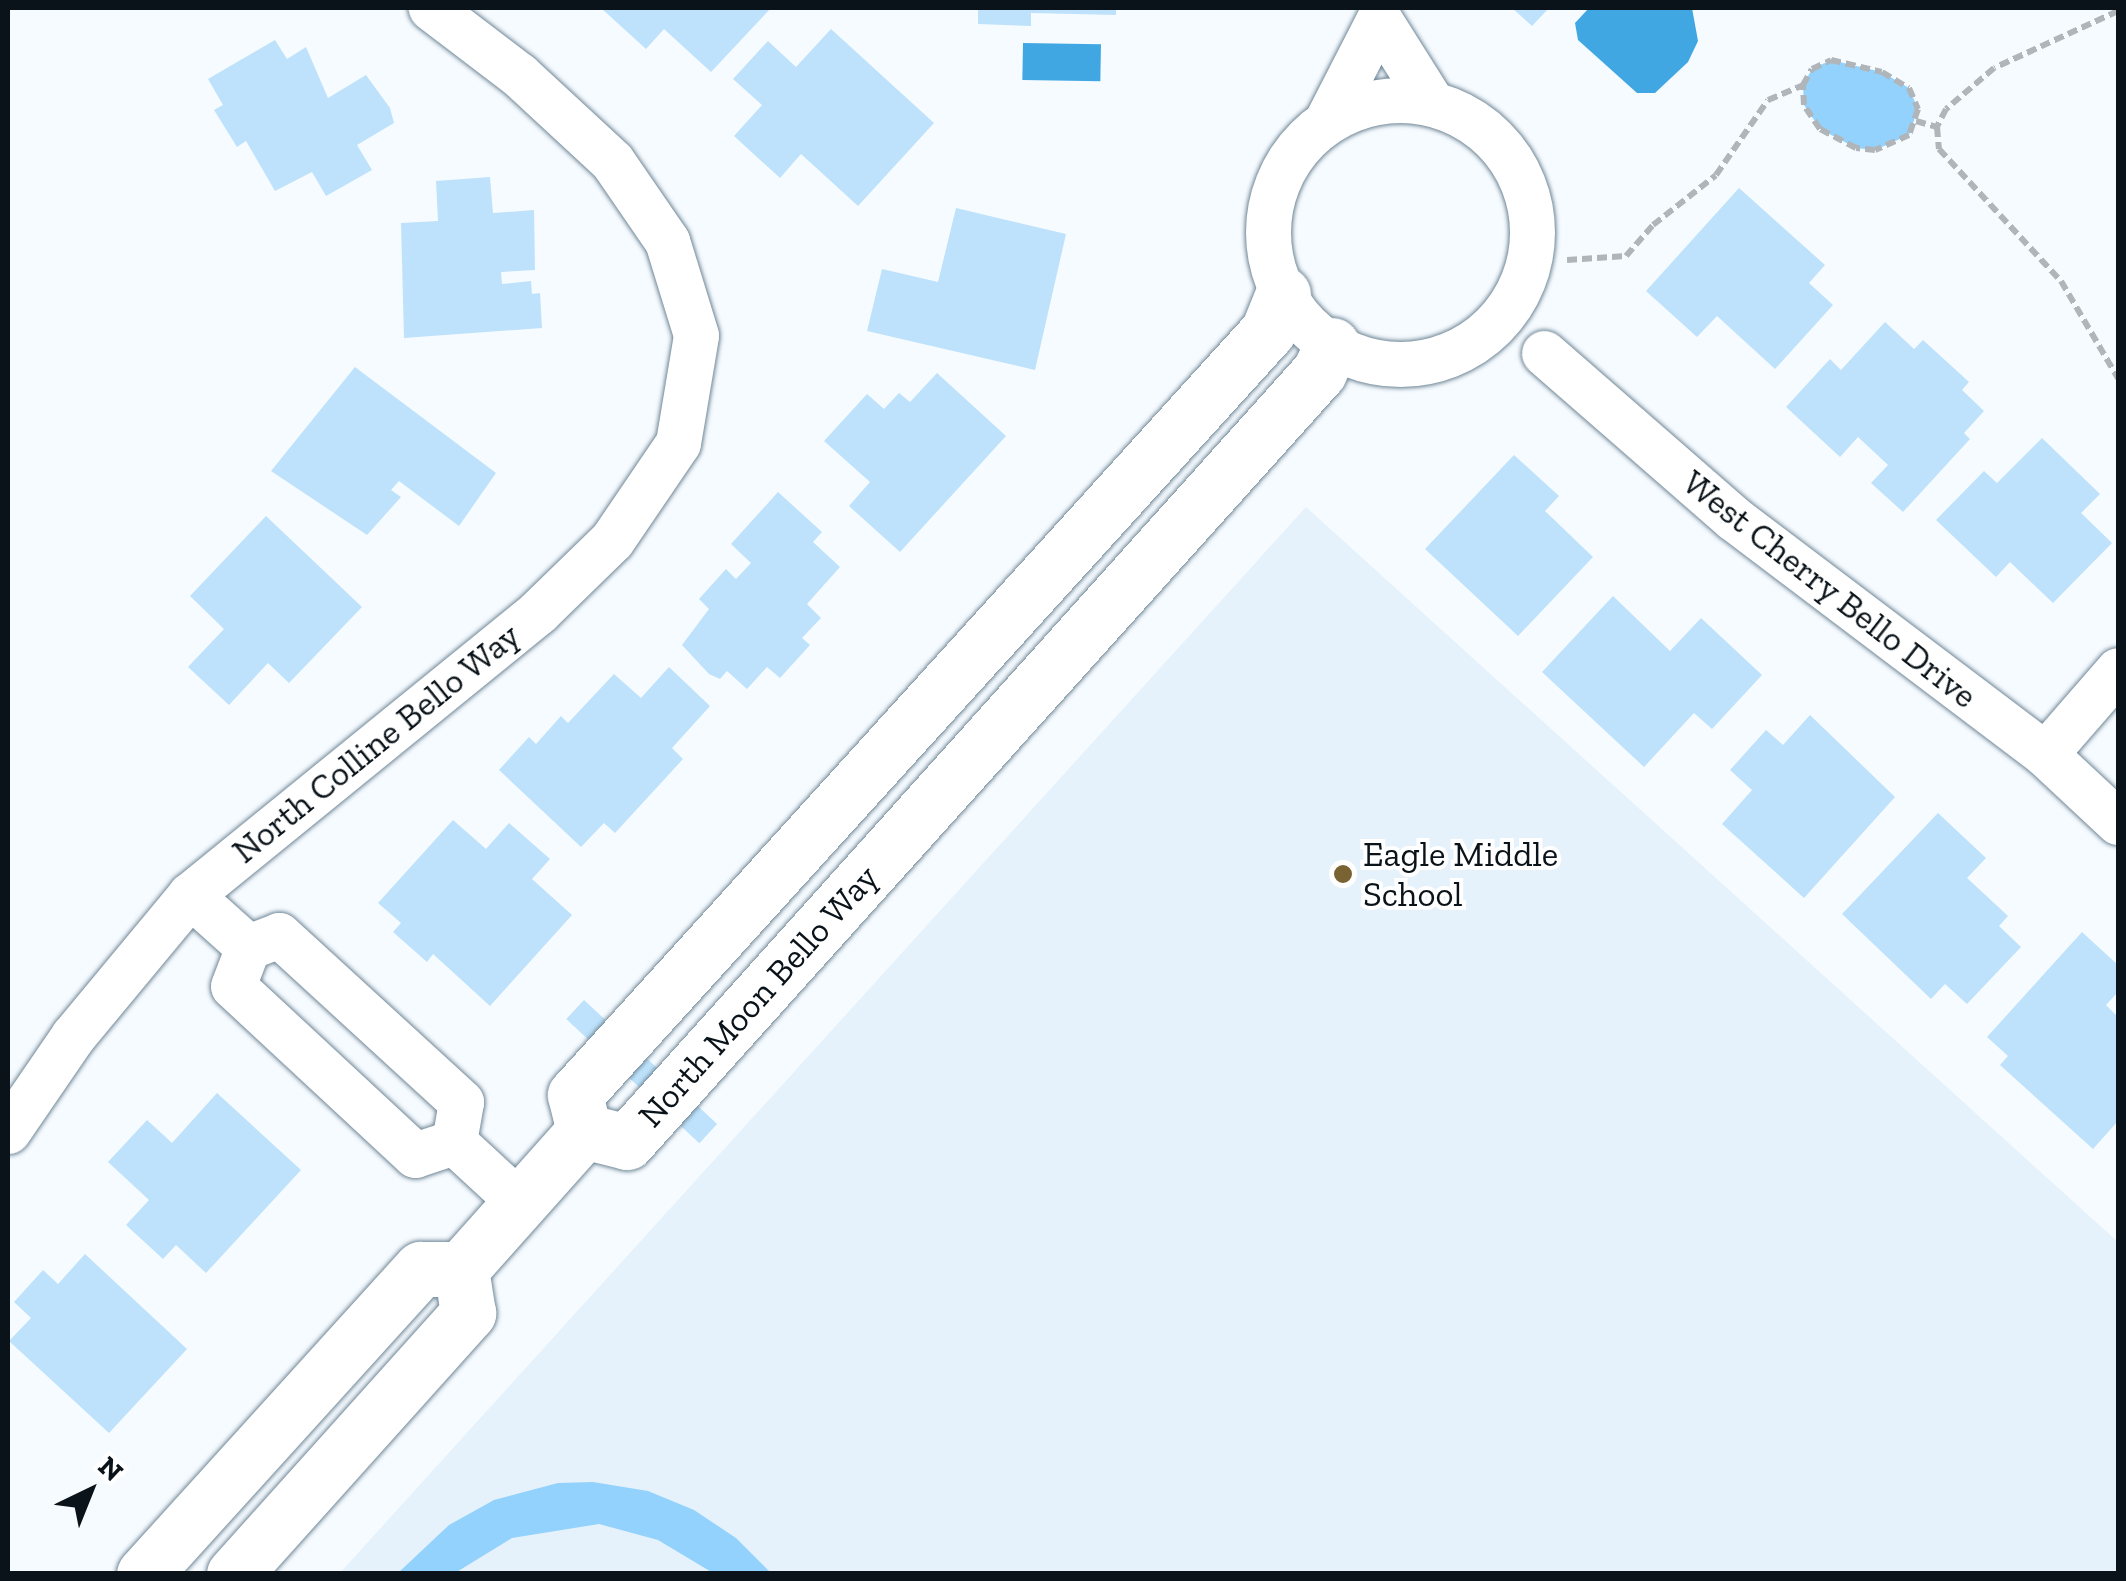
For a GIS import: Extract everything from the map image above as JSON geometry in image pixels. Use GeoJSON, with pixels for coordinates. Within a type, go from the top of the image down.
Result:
{"type":"FeatureCollection","features":[{"type":"Feature","properties":{"kind":"street","name":"North Colline Bello Way"},"geometry":{"type":"LineString","coordinates":[[8,1131],[73,1036],[190,895],[538,612],[612,540],[678,443],[696,335],[667,242],[612,161],[519,74],[431,8]]}},
{"type":"Feature","properties":{"kind":"street"},"geometry":{"type":"LineString","coordinates":[[1380,13],[1432,103]]}},
{"type":"Feature","properties":{"kind":"street"},"geometry":{"type":"LineString","coordinates":[[1380,13],[1326,122],[1288,161],[1269,213],[1273,268],[1284,294],[1332,345],[1402,365],[1475,342],[1544,352],[1524,279]]}},
{"type":"Feature","properties":{"kind":"street"},"geometry":{"type":"LineString","coordinates":[[1326,122],[1378,101],[1432,103],[1483,128],[1518,171],[1533,225],[1524,279],[1512,304],[1475,342]]}},
{"type":"Feature","properties":{"kind":"street","name":"North Moon Bello Way"},"geometry":{"type":"LineString","coordinates":[[1284,294],[1268,331],[575,1095],[584,1131],[628,1142],[1319,372],[1332,345]]}},
{"type":"Feature","properties":{"kind":"street","name":"West Cherry Bello Drive"},"geometry":{"type":"LineString","coordinates":[[1544,352],[1733,518],[2045,754],[2118,822]]}},
{"type":"Feature","properties":{"kind":"street"},"geometry":{"type":"LineString","coordinates":[[2045,754],[2118,670]]}},
{"type":"Feature","properties":{"kind":"street"},"geometry":{"type":"LineString","coordinates":[[190,895],[248,947]]}},
{"type":"Feature","properties":{"kind":"street"},"geometry":{"type":"LineString","coordinates":[[279,936],[462,1102],[454,1142],[415,1155],[233,986],[248,947],[279,936]]}},
{"type":"Feature","properties":{"kind":"street"},"geometry":{"type":"LineString","coordinates":[[144,1574],[420,1269],[461,1269],[584,1131]]}},
{"type":"Feature","properties":{"kind":"street"},"geometry":{"type":"LineString","coordinates":[[454,1142],[520,1203]]}},
{"type":"Feature","properties":{"kind":"street"},"geometry":{"type":"LineString","coordinates":[[234,1574],[468,1313],[461,1269]]}},
{"type":"Feature","properties":{"kind":"path"},"geometry":{"type":"LineString","coordinates":[[2118,10],[1994,68],[1946,109],[1937,128],[1939,149],[2060,281],[2118,378]]}},
{"type":"Feature","properties":{"kind":"path"},"geometry":{"type":"LineString","coordinates":[[1567,260],[1626,256],[1653,225],[1716,175],[1768,100],[1803,84],[1812,69],[1831,60],[1862,65],[1909,88],[1916,121]]}},
{"type":"Feature","properties":{"kind":"path"},"geometry":{"type":"LineString","coordinates":[[1803,84],[1808,116],[1856,148],[1889,148],[1916,121]]}},
{"type":"Feature","properties":{"kind":"path"},"geometry":{"type":"LineString","coordinates":[[1916,121],[1937,128]]}},
{"type":"Feature","properties":{"kind":"shaded area"},"geometry":{"type":"Polygon","coordinates":[[[1589,8],[1692,8],[1698,41],[1688,62],[1655,93],[1637,93],[1578,40],[1575,23],[1589,8]]]}},
{"type":"Feature","properties":{"kind":"shaded area"},"geometry":{"type":"Polygon","coordinates":[[[1023,43],[1101,44],[1100,81],[1022,80],[1023,43]]]}},
{"type":"Feature","properties":{"kind":"shaded area"},"geometry":{"type":"Polygon","coordinates":[[[1831,60],[1882,72],[1909,88],[1918,109],[1909,135],[1875,150],[1856,148],[1820,129],[1804,105],[1803,85],[1812,69],[1831,60]]]}},
{"type":"Feature","properties":{"kind":"shaded area","name":"Eagle Middle School"},"geometry":{"type":"Polygon","coordinates":[[[1306,507],[2118,1242],[2118,1573],[339,1574],[1306,507]]]}},
{"type":"Feature","properties":{"kind":"shaded area"},"geometry":{"type":"Polygon","coordinates":[[[593,1482],[648,1491],[694,1510],[736,1538],[771,1573],[713,1573],[658,1540],[599,1524],[512,1538],[455,1573],[398,1573],[449,1525],[494,1500],[558,1483],[593,1482]]]}},
{"type":"Feature","properties":{"kind":"building"},"geometry":{"type":"Polygon","coordinates":[[[601,8],[771,8],[711,72],[664,29],[646,49],[601,8]]]}},
{"type":"Feature","properties":{"kind":"building"},"geometry":{"type":"Polygon","coordinates":[[[978,8],[1116,8],[1116,15],[1031,13],[1031,26],[978,24],[978,8]]]}},
{"type":"Feature","properties":{"kind":"building"},"geometry":{"type":"Polygon","coordinates":[[[1512,8],[1549,8],[1532,26],[1512,8]]]}},
{"type":"Feature","properties":{"kind":"building"},"geometry":{"type":"Polygon","coordinates":[[[831,29],[934,123],[858,206],[801,154],[780,178],[734,136],[762,105],[733,79],[768,41],[796,67],[831,29]]]}},
{"type":"Feature","properties":{"kind":"building"},"geometry":{"type":"Polygon","coordinates":[[[275,40],[287,59],[306,47],[328,98],[366,75],[390,108],[394,123],[357,145],[372,170],[326,196],[312,172],[275,191],[246,141],[237,147],[214,110],[223,105],[208,79],[275,40]]]}},
{"type":"Feature","properties":{"kind":"building"},"geometry":{"type":"Polygon","coordinates":[[[490,177],[493,213],[534,210],[535,270],[501,272],[502,284],[531,281],[532,294],[540,293],[542,328],[404,338],[401,223],[438,221],[436,181],[490,177]]]}},
{"type":"Feature","properties":{"kind":"building"},"geometry":{"type":"Polygon","coordinates":[[[1739,188],[1825,265],[1809,283],[1833,305],[1775,369],[1717,316],[1697,337],[1646,291],[1739,188]]]}},
{"type":"Feature","properties":{"kind":"building"},"geometry":{"type":"Polygon","coordinates":[[[956,208],[1066,234],[1035,370],[867,331],[882,269],[938,282],[956,208]]]}},
{"type":"Feature","properties":{"kind":"building"},"geometry":{"type":"Polygon","coordinates":[[[1885,322],[1914,349],[1923,340],[1969,382],[1962,390],[1984,411],[1964,433],[1970,439],[1903,512],[1871,483],[1888,465],[1858,437],[1840,457],[1786,407],[1830,359],[1841,370],[1885,322]]]}},
{"type":"Feature","properties":{"kind":"building"},"geometry":{"type":"Polygon","coordinates":[[[355,367],[496,473],[459,526],[399,481],[391,490],[401,497],[367,535],[271,471],[355,367]]]}},
{"type":"Feature","properties":{"kind":"building"},"geometry":{"type":"Polygon","coordinates":[[[937,373],[1006,436],[900,552],[849,506],[870,482],[824,441],[867,394],[884,409],[899,393],[910,402],[937,373]]]}},
{"type":"Feature","properties":{"kind":"building"},"geometry":{"type":"Polygon","coordinates":[[[2042,438],[2100,494],[2081,513],[2112,543],[2053,603],[2010,562],[1996,577],[1936,520],[1984,471],[1997,483],[2042,438]]]}},
{"type":"Feature","properties":{"kind":"building"},"geometry":{"type":"Polygon","coordinates":[[[1514,455],[1559,496],[1545,511],[1593,557],[1518,636],[1425,549],[1514,455]]]}},
{"type":"Feature","properties":{"kind":"building"},"geometry":{"type":"Polygon","coordinates":[[[778,492],[822,532],[813,542],[840,567],[807,604],[821,618],[802,638],[810,645],[780,678],[767,667],[747,689],[727,671],[720,679],[709,674],[682,645],[709,609],[699,599],[726,569],[736,579],[751,563],[731,544],[778,492]]]}},
{"type":"Feature","properties":{"kind":"building"},"geometry":{"type":"Polygon","coordinates":[[[266,516],[362,607],[289,683],[268,663],[229,705],[188,667],[224,629],[190,596],[266,516]]]}},
{"type":"Feature","properties":{"kind":"building"},"geometry":{"type":"Polygon","coordinates":[[[1613,596],[1670,651],[1701,618],[1762,675],[1712,729],[1694,713],[1644,767],[1542,672],[1613,596]]]}},
{"type":"Feature","properties":{"kind":"building"},"geometry":{"type":"Polygon","coordinates":[[[669,667],[710,706],[672,748],[683,759],[615,833],[604,823],[581,847],[499,770],[529,737],[536,744],[561,716],[568,723],[614,674],[641,698],[669,667]]]}},
{"type":"Feature","properties":{"kind":"building"},"geometry":{"type":"Polygon","coordinates":[[[1810,715],[1895,797],[1804,898],[1722,824],[1752,790],[1730,770],[1766,730],[1783,745],[1810,715]]]}},
{"type":"Feature","properties":{"kind":"building"},"geometry":{"type":"Polygon","coordinates":[[[1938,813],[1986,858],[1967,878],[2008,916],[1999,926],[2021,947],[1967,1004],[1945,984],[1931,999],[1842,914],[1938,813]]]}},
{"type":"Feature","properties":{"kind":"building"},"geometry":{"type":"Polygon","coordinates":[[[453,820],[486,849],[509,823],[550,859],[532,879],[572,915],[490,1006],[433,954],[427,962],[393,932],[401,923],[378,903],[453,820]]]}},
{"type":"Feature","properties":{"kind":"building"},"geometry":{"type":"Polygon","coordinates":[[[2082,932],[2118,965],[2118,992],[2106,1005],[2118,1017],[2118,1121],[2093,1149],[2000,1065],[2008,1056],[1987,1037],[2082,932]]]}},
{"type":"Feature","properties":{"kind":"building"},"geometry":{"type":"Polygon","coordinates":[[[584,1000],[717,1124],[699,1143],[566,1019],[584,1000]]]}},
{"type":"Feature","properties":{"kind":"building"},"geometry":{"type":"Polygon","coordinates":[[[217,1093],[301,1170],[206,1273],[176,1245],[163,1259],[126,1225],[149,1200],[108,1162],[147,1120],[172,1143],[217,1093]]]}},
{"type":"Feature","properties":{"kind":"building"},"geometry":{"type":"Polygon","coordinates":[[[85,1254],[187,1349],[109,1433],[9,1341],[31,1318],[14,1302],[43,1270],[58,1284],[85,1254]]]}},
{"type":"Feature","properties":{"kind":"place","name":"Eagle Middle School"},"geometry":{"type":"Point","coordinates":[1343,874]}}]}
